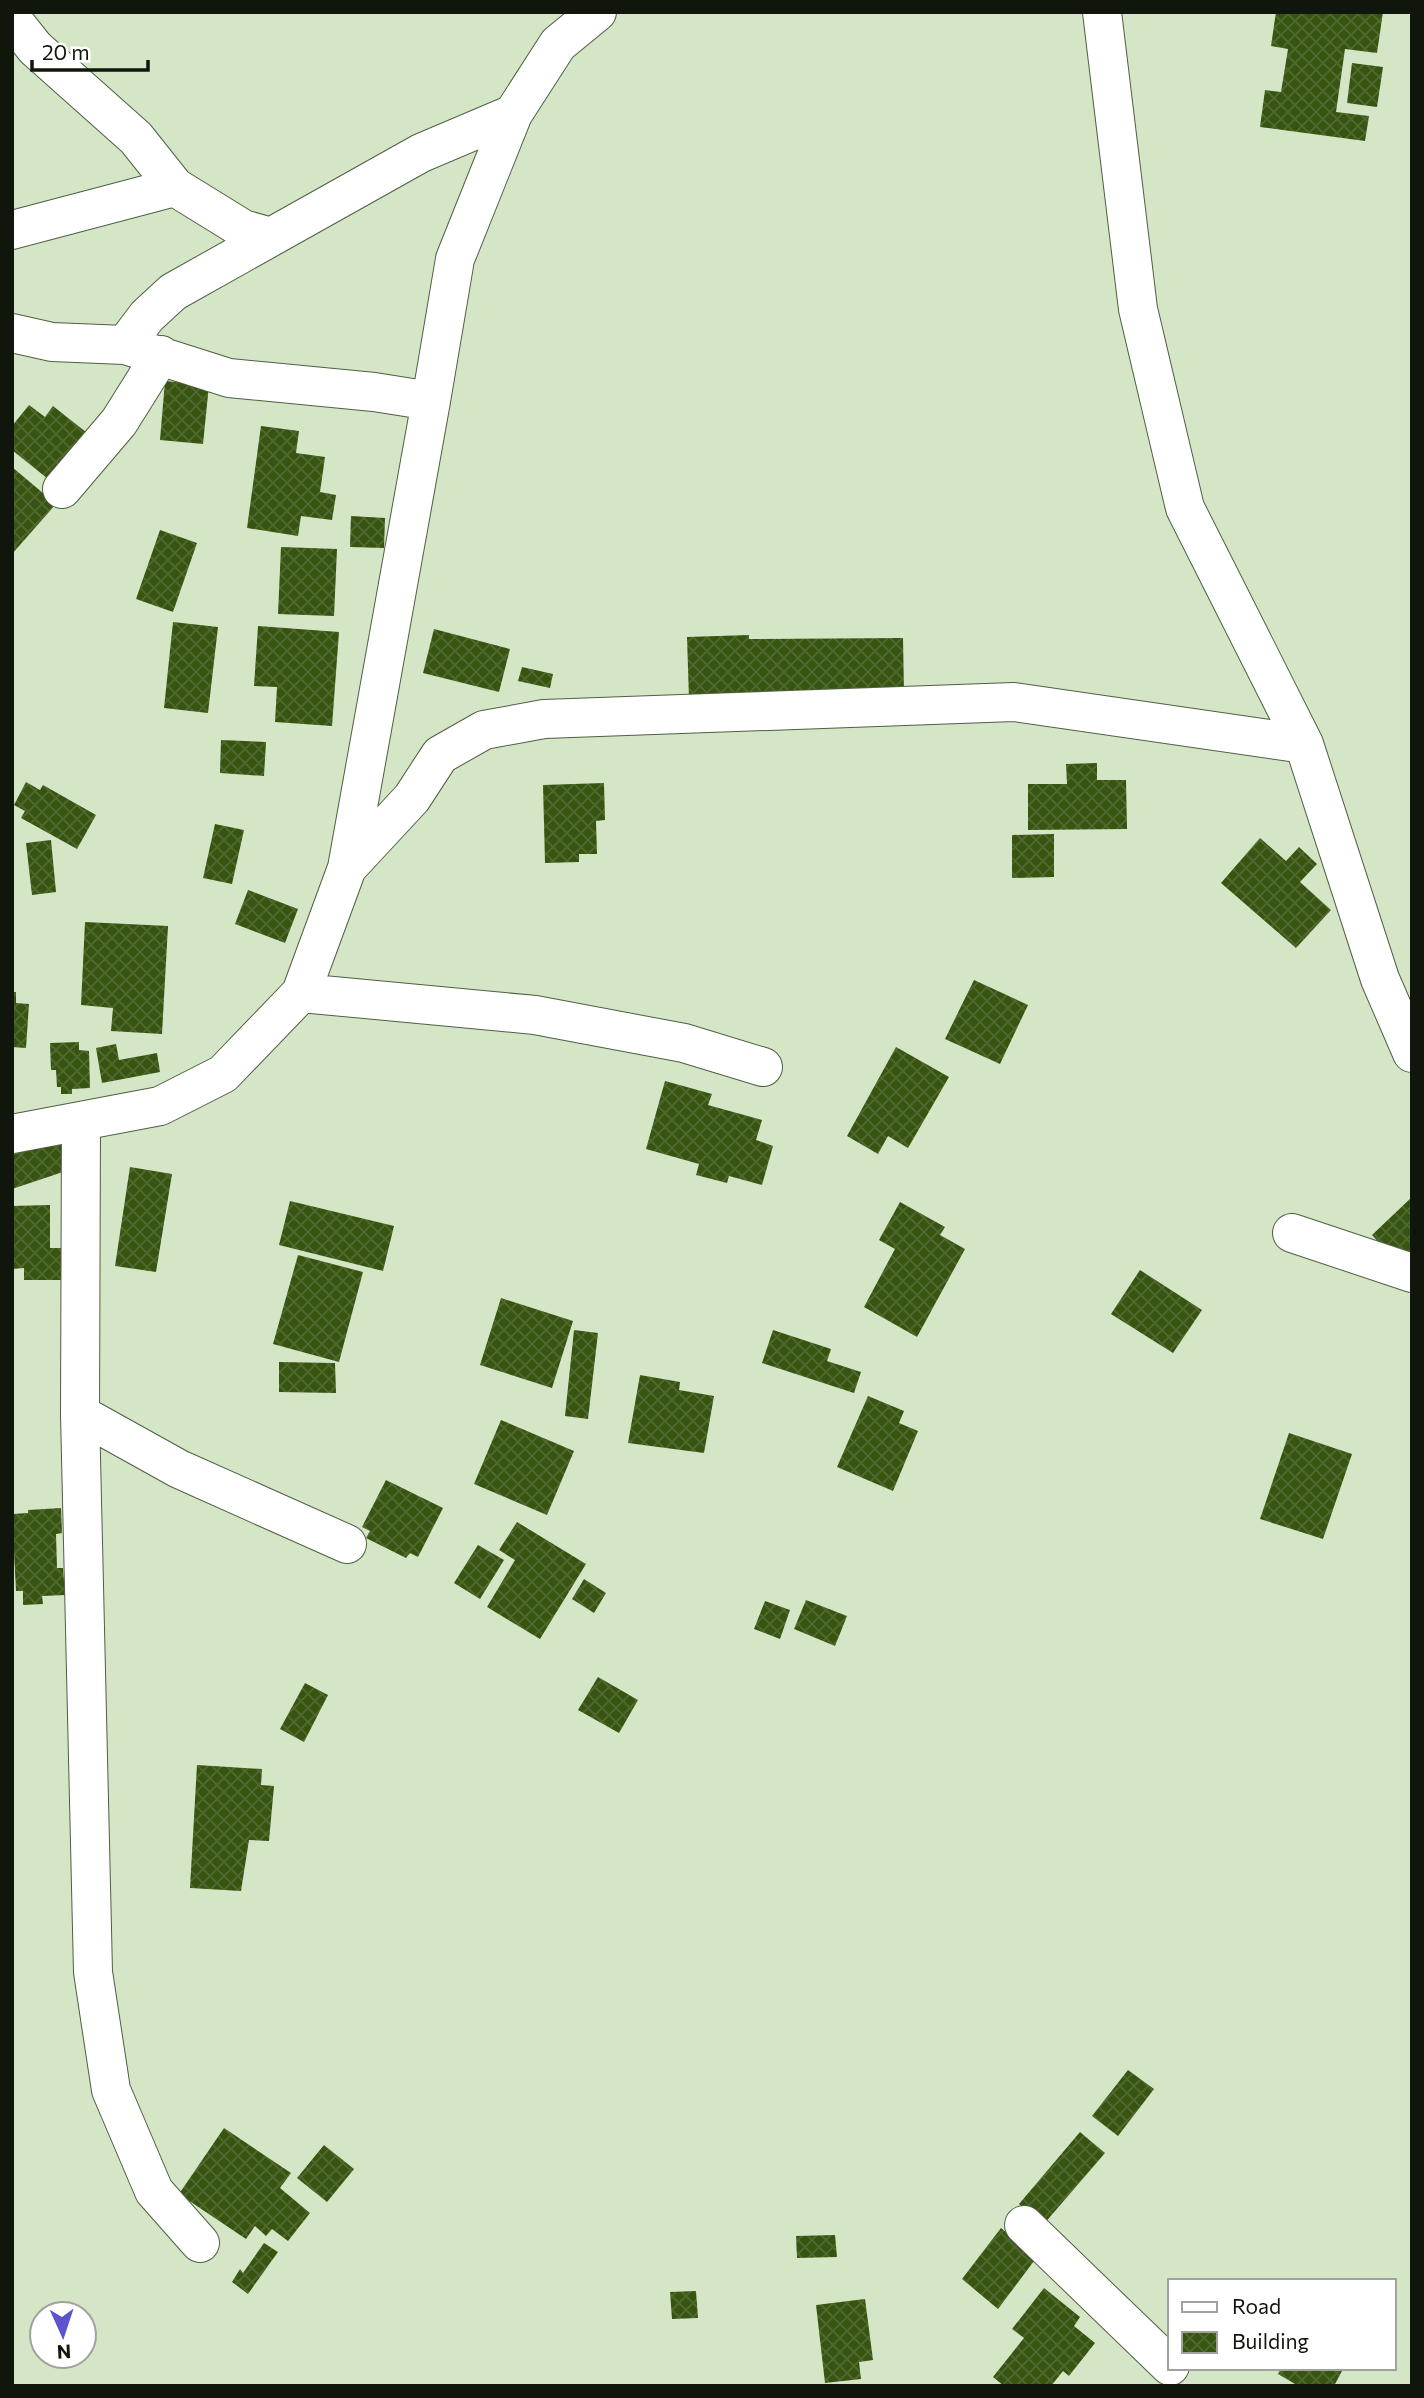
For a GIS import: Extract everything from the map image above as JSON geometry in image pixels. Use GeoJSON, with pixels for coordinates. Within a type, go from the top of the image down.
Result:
{"type":"FeatureCollection","features":[{"type":"Feature","properties":{"kind":"street"},"geometry":{"type":"LineString","coordinates":[[12,1134],[160,1106],[223,1074],[301,993],[347,868],[455,259],[513,114],[558,44],[597,12]]}},
{"type":"Feature","properties":{"kind":"street"},"geometry":{"type":"LineString","coordinates":[[1102,12],[1138,309],[1185,509],[1304,744],[1380,979],[1412,1053]]}},
{"type":"Feature","properties":{"kind":"street"},"geometry":{"type":"LineString","coordinates":[[12,19],[36,48],[136,138],[175,187],[243,229],[271,237]]}},
{"type":"Feature","properties":{"kind":"street"},"geometry":{"type":"LineString","coordinates":[[125,345],[147,316],[173,292],[421,153],[513,114]]}},
{"type":"Feature","properties":{"kind":"street"},"geometry":{"type":"LineString","coordinates":[[12,230],[175,187]]}},
{"type":"Feature","properties":{"kind":"street"},"geometry":{"type":"LineString","coordinates":[[12,333],[52,342],[125,345],[229,378],[374,392],[431,401]]}},
{"type":"Feature","properties":{"kind":"street"},"geometry":{"type":"LineString","coordinates":[[62,489],[119,422],[161,355]]}},
{"type":"Feature","properties":{"kind":"street"},"geometry":{"type":"LineString","coordinates":[[347,868],[412,798],[440,755],[485,730],[544,719],[1014,702],[1304,744]]}},
{"type":"Feature","properties":{"kind":"street"},"geometry":{"type":"LineString","coordinates":[[301,993],[535,1015],[684,1043],[763,1067]]}},
{"type":"Feature","properties":{"kind":"street"},"geometry":{"type":"LineString","coordinates":[[81,1122],[80,1414],[93,1972],[111,2090],[154,2190],[200,2243]]}},
{"type":"Feature","properties":{"kind":"street"},"geometry":{"type":"LineString","coordinates":[[1293,1233],[1412,1273]]}},
{"type":"Feature","properties":{"kind":"street"},"geometry":{"type":"LineString","coordinates":[[80,1414],[179,1469],[348,1544]]}},
{"type":"Feature","properties":{"kind":"street"},"geometry":{"type":"LineString","coordinates":[[1024,2225],[1168,2364]]}},
{"type":"Feature","properties":{"kind":"street"},"geometry":{"type":"LineString","coordinates":[[1174,2370],[1190,2386]]}},
{"type":"Feature","properties":{"kind":"building"},"geometry":{"type":"Polygon","coordinates":[[[1276,12],[1383,12],[1377,53],[1345,49],[1336,112],[1369,116],[1365,141],[1260,127],[1265,90],[1281,92],[1288,49],[1271,46],[1276,12]]]}},
{"type":"Feature","properties":{"kind":"building"},"geometry":{"type":"Polygon","coordinates":[[[1352,63],[1383,67],[1377,107],[1347,103],[1352,63]]]}},
{"type":"Feature","properties":{"kind":"building"},"geometry":{"type":"Polygon","coordinates":[[[165,381],[209,385],[203,444],[160,440],[165,381]]]}},
{"type":"Feature","properties":{"kind":"building"},"geometry":{"type":"Polygon","coordinates":[[[29,405],[45,417],[53,406],[91,436],[53,483],[12,450],[12,426],[29,405]]]}},
{"type":"Feature","properties":{"kind":"building"},"geometry":{"type":"Polygon","coordinates":[[[261,426],[299,431],[296,453],[325,457],[320,492],[336,495],[332,520],[301,516],[298,536],[247,528],[261,426]]]}},
{"type":"Feature","properties":{"kind":"building"},"geometry":{"type":"Polygon","coordinates":[[[12,467],[56,504],[12,554],[12,467]]]}},
{"type":"Feature","properties":{"kind":"building"},"geometry":{"type":"Polygon","coordinates":[[[351,516],[385,518],[384,548],[350,547],[351,516]]]}},
{"type":"Feature","properties":{"kind":"building"},"geometry":{"type":"Polygon","coordinates":[[[160,530],[197,543],[173,612],[136,599],[160,530]]]}},
{"type":"Feature","properties":{"kind":"building"},"geometry":{"type":"Polygon","coordinates":[[[281,547],[337,549],[334,616],[278,614],[281,547]]]}},
{"type":"Feature","properties":{"kind":"building"},"geometry":{"type":"Polygon","coordinates":[[[173,622],[218,627],[208,713],[164,708],[173,622]]]}},
{"type":"Feature","properties":{"kind":"building"},"geometry":{"type":"Polygon","coordinates":[[[258,626],[339,632],[332,726],[275,722],[277,687],[254,686],[258,626]]]}},
{"type":"Feature","properties":{"kind":"building"},"geometry":{"type":"Polygon","coordinates":[[[434,629],[510,649],[499,692],[423,673],[434,629]]]}},
{"type":"Feature","properties":{"kind":"building"},"geometry":{"type":"Polygon","coordinates":[[[749,635],[749,639],[903,638],[904,693],[689,699],[687,637],[749,635]]]}},
{"type":"Feature","properties":{"kind":"building"},"geometry":{"type":"Polygon","coordinates":[[[522,667],[553,674],[550,688],[518,681],[522,667]]]}},
{"type":"Feature","properties":{"kind":"building"},"geometry":{"type":"Polygon","coordinates":[[[221,740],[266,742],[264,776],[220,773],[221,740]]]}},
{"type":"Feature","properties":{"kind":"building"},"geometry":{"type":"Polygon","coordinates":[[[1097,763],[1097,780],[1126,780],[1127,829],[1028,830],[1028,784],[1067,784],[1066,764],[1097,763]]]}},
{"type":"Feature","properties":{"kind":"building"},"geometry":{"type":"Polygon","coordinates":[[[26,782],[40,790],[43,785],[96,815],[77,849],[21,818],[25,811],[14,805],[26,782]]]}},
{"type":"Feature","properties":{"kind":"building"},"geometry":{"type":"Polygon","coordinates":[[[604,783],[605,820],[596,821],[597,854],[579,854],[579,862],[545,863],[543,785],[604,783]]]}},
{"type":"Feature","properties":{"kind":"building"},"geometry":{"type":"Polygon","coordinates":[[[215,824],[244,830],[232,884],[203,878],[215,824]]]}},
{"type":"Feature","properties":{"kind":"building"},"geometry":{"type":"Polygon","coordinates":[[[1054,834],[1054,877],[1012,878],[1012,835],[1054,834]]]}},
{"type":"Feature","properties":{"kind":"building"},"geometry":{"type":"Polygon","coordinates":[[[1260,838],[1286,861],[1299,847],[1317,864],[1300,882],[1331,910],[1296,948],[1221,883],[1260,838]]]}},
{"type":"Feature","properties":{"kind":"building"},"geometry":{"type":"Polygon","coordinates":[[[51,840],[56,892],[32,895],[26,843],[51,840]]]}},
{"type":"Feature","properties":{"kind":"building"},"geometry":{"type":"Polygon","coordinates":[[[248,890],[298,909],[285,943],[235,924],[248,890]]]}},
{"type":"Feature","properties":{"kind":"building"},"geometry":{"type":"Polygon","coordinates":[[[85,922],[168,926],[162,1034],[111,1031],[113,1008],[81,1005],[85,922]]]}},
{"type":"Feature","properties":{"kind":"building"},"geometry":{"type":"Polygon","coordinates":[[[974,980],[1028,1005],[1000,1064],[945,1039],[974,980]]]}},
{"type":"Feature","properties":{"kind":"building"},"geometry":{"type":"Polygon","coordinates":[[[12,992],[16,992],[16,1003],[29,1004],[26,1048],[12,1047],[12,992]]]}},
{"type":"Feature","properties":{"kind":"building"},"geometry":{"type":"Polygon","coordinates":[[[79,1042],[79,1050],[89,1051],[90,1088],[72,1089],[72,1094],[61,1094],[61,1087],[57,1087],[56,1070],[51,1070],[50,1043],[79,1042]]]}},
{"type":"Feature","properties":{"kind":"building"},"geometry":{"type":"Polygon","coordinates":[[[116,1044],[119,1060],[157,1053],[160,1072],[102,1083],[96,1048],[116,1044]]]}},
{"type":"Feature","properties":{"kind":"building"},"geometry":{"type":"Polygon","coordinates":[[[896,1047],[949,1077],[908,1148],[888,1136],[878,1154],[847,1136],[896,1047]]]}},
{"type":"Feature","properties":{"kind":"building"},"geometry":{"type":"Polygon","coordinates":[[[665,1081],[712,1094],[708,1105],[762,1120],[756,1140],[773,1146],[762,1185],[729,1176],[727,1183],[696,1175],[699,1164],[646,1149],[665,1081]]]}},
{"type":"Feature","properties":{"kind":"building"},"geometry":{"type":"Polygon","coordinates":[[[61,1138],[72,1169],[12,1189],[12,1155],[61,1138]]]}},
{"type":"Feature","properties":{"kind":"building"},"geometry":{"type":"Polygon","coordinates":[[[130,1167],[172,1174],[156,1272],[115,1266],[130,1167]]]}},
{"type":"Feature","properties":{"kind":"building"},"geometry":{"type":"Polygon","coordinates":[[[1412,1197],[1412,1257],[1399,1264],[1372,1235],[1412,1197]]]}},
{"type":"Feature","properties":{"kind":"building"},"geometry":{"type":"Polygon","coordinates":[[[290,1201],[394,1226],[383,1271],[279,1245],[290,1201]]]}},
{"type":"Feature","properties":{"kind":"building"},"geometry":{"type":"Polygon","coordinates":[[[900,1202],[945,1227],[940,1235],[965,1249],[917,1337],[864,1307],[895,1249],[879,1240],[900,1202]]]}},
{"type":"Feature","properties":{"kind":"building"},"geometry":{"type":"Polygon","coordinates":[[[50,1205],[50,1248],[61,1248],[61,1280],[24,1280],[24,1268],[12,1269],[12,1206],[50,1205]]]}},
{"type":"Feature","properties":{"kind":"building"},"geometry":{"type":"Polygon","coordinates":[[[298,1255],[363,1272],[339,1362],[273,1344],[298,1255]]]}},
{"type":"Feature","properties":{"kind":"building"},"geometry":{"type":"Polygon","coordinates":[[[1140,1270],[1202,1310],[1173,1353],[1111,1314],[1140,1270]]]}},
{"type":"Feature","properties":{"kind":"building"},"geometry":{"type":"Polygon","coordinates":[[[501,1298],[573,1321],[552,1388],[480,1365],[501,1298]]]}},
{"type":"Feature","properties":{"kind":"building"},"geometry":{"type":"Polygon","coordinates":[[[574,1330],[598,1333],[588,1419],[565,1416],[574,1330]]]}},
{"type":"Feature","properties":{"kind":"building"},"geometry":{"type":"Polygon","coordinates":[[[773,1330],[831,1349],[827,1361],[861,1372],[854,1393],[762,1363],[773,1330]]]}},
{"type":"Feature","properties":{"kind":"building"},"geometry":{"type":"Polygon","coordinates":[[[279,1362],[335,1363],[336,1393],[279,1392],[279,1362]]]}},
{"type":"Feature","properties":{"kind":"building"},"geometry":{"type":"Polygon","coordinates":[[[640,1375],[680,1382],[679,1390],[714,1396],[704,1453],[628,1443],[640,1375]]]}},
{"type":"Feature","properties":{"kind":"building"},"geometry":{"type":"Polygon","coordinates":[[[868,1396],[904,1411],[899,1423],[918,1431],[893,1491],[837,1467],[868,1396]]]}},
{"type":"Feature","properties":{"kind":"building"},"geometry":{"type":"Polygon","coordinates":[[[501,1420],[574,1451],[547,1515],[474,1484],[501,1420]]]}},
{"type":"Feature","properties":{"kind":"building"},"geometry":{"type":"Polygon","coordinates":[[[1289,1433],[1352,1454],[1323,1539],[1260,1519],[1289,1433]]]}},
{"type":"Feature","properties":{"kind":"building"},"geometry":{"type":"Polygon","coordinates":[[[386,1480],[443,1508],[418,1557],[410,1553],[406,1558],[366,1538],[370,1531],[362,1527],[386,1480]]]}},
{"type":"Feature","properties":{"kind":"building"},"geometry":{"type":"Polygon","coordinates":[[[61,1508],[62,1533],[56,1534],[57,1568],[63,1568],[65,1595],[42,1596],[43,1604],[23,1605],[23,1591],[16,1591],[12,1514],[61,1508]]]}},
{"type":"Feature","properties":{"kind":"building"},"geometry":{"type":"Polygon","coordinates":[[[517,1522],[586,1564],[540,1639],[487,1607],[515,1560],[499,1550],[517,1522]]]}},
{"type":"Feature","properties":{"kind":"building"},"geometry":{"type":"Polygon","coordinates":[[[478,1545],[504,1560],[480,1599],[454,1583],[478,1545]]]}},
{"type":"Feature","properties":{"kind":"building"},"geometry":{"type":"Polygon","coordinates":[[[584,1579],[606,1593],[594,1613],[572,1599],[584,1579]]]}},
{"type":"Feature","properties":{"kind":"building"},"geometry":{"type":"Polygon","coordinates":[[[806,1600],[847,1616],[835,1646],[794,1629],[806,1600]]]}},
{"type":"Feature","properties":{"kind":"building"},"geometry":{"type":"Polygon","coordinates":[[[765,1601],[790,1610],[780,1639],[754,1629],[765,1601]]]}},
{"type":"Feature","properties":{"kind":"building"},"geometry":{"type":"Polygon","coordinates":[[[598,1677],[638,1700],[619,1733],[578,1710],[598,1677]]]}},
{"type":"Feature","properties":{"kind":"building"},"geometry":{"type":"Polygon","coordinates":[[[305,1683],[328,1695],[304,1742],[280,1729],[305,1683]]]}},
{"type":"Feature","properties":{"kind":"building"},"geometry":{"type":"Polygon","coordinates":[[[197,1765],[262,1769],[261,1785],[274,1786],[269,1841],[249,1840],[241,1891],[190,1888],[197,1765]]]}},
{"type":"Feature","properties":{"kind":"building"},"geometry":{"type":"Polygon","coordinates":[[[1128,2070],[1154,2089],[1118,2136],[1092,2116],[1128,2070]]]}},
{"type":"Feature","properties":{"kind":"building"},"geometry":{"type":"Polygon","coordinates":[[[224,2128],[291,2173],[280,2188],[310,2213],[288,2241],[272,2229],[266,2236],[255,2226],[246,2239],[179,2194],[224,2128]]]}},
{"type":"Feature","properties":{"kind":"building"},"geometry":{"type":"Polygon","coordinates":[[[1080,2132],[1105,2153],[1043,2225],[1019,2204],[1080,2132]]]}},
{"type":"Feature","properties":{"kind":"building"},"geometry":{"type":"Polygon","coordinates":[[[324,2145],[354,2169],[327,2202],[297,2178],[324,2145]]]}},
{"type":"Feature","properties":{"kind":"building"},"geometry":{"type":"Polygon","coordinates":[[[1001,2228],[1037,2257],[998,2309],[962,2279],[1001,2228]]]}},
{"type":"Feature","properties":{"kind":"building"},"geometry":{"type":"Polygon","coordinates":[[[835,2235],[837,2257],[797,2258],[796,2236],[835,2235]]]}},
{"type":"Feature","properties":{"kind":"building"},"geometry":{"type":"Polygon","coordinates":[[[264,2243],[278,2252],[248,2294],[232,2282],[240,2269],[243,2273],[264,2243]]]}},
{"type":"Feature","properties":{"kind":"building"},"geometry":{"type":"Polygon","coordinates":[[[1044,2288],[1080,2317],[1074,2326],[1095,2343],[1069,2376],[1063,2371],[1051,2386],[1004,2386],[993,2377],[1024,2338],[1012,2329],[1044,2288]]]}},
{"type":"Feature","properties":{"kind":"building"},"geometry":{"type":"Polygon","coordinates":[[[696,2291],[698,2318],[672,2319],[670,2292],[696,2291]]]}},
{"type":"Feature","properties":{"kind":"building"},"geometry":{"type":"Polygon","coordinates":[[[865,2299],[873,2360],[859,2362],[861,2379],[825,2383],[816,2305],[865,2299]]]}},
{"type":"Feature","properties":{"kind":"building"},"geometry":{"type":"Polygon","coordinates":[[[1280,2370],[1342,2371],[1334,2386],[1294,2386],[1295,2384],[1278,2374],[1280,2370]]]}}]}
